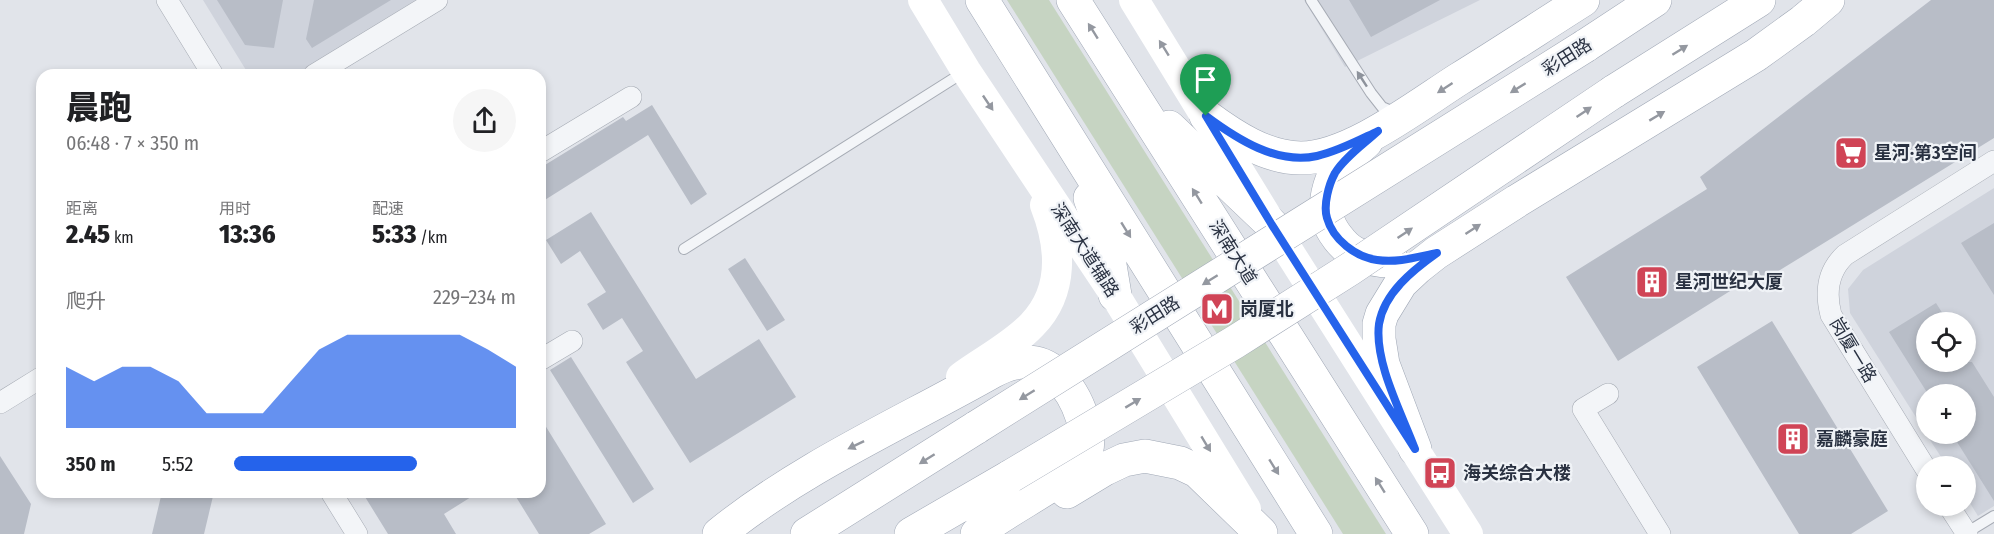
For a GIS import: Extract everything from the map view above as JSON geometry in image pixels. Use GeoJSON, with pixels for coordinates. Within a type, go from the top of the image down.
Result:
{"type":"FeatureCollection","features":[{"type":"Feature","properties":{"kind":"main road","name":"深南大道辅路"},"geometry":{"type":"LineString","coordinates":[[923,0],[966,71],[1114,296],[1261,533]]}},
{"type":"Feature","properties":{"kind":"main road"},"geometry":{"type":"LineString","coordinates":[[982,0],[1316,534]]}},
{"type":"Feature","properties":{"kind":"main road","name":"深南大道"},"geometry":{"type":"LineString","coordinates":[[1073,0],[1405,524]]}},
{"type":"Feature","properties":{"kind":"main road"},"geometry":{"type":"LineString","coordinates":[[1134,0],[1272,225],[1468,534]]}},
{"type":"Feature","properties":{"kind":"main road"},"geometry":{"type":"LineString","coordinates":[[1206,116],[1225,130],[1262,150],[1282,156],[1301,158],[1318,156],[1341,149],[1392,123],[1583,0]]}},
{"type":"Feature","properties":{"kind":"main road","name":"彩田路"},"geometry":{"type":"LineString","coordinates":[[807,534],[1655,0]]}},
{"type":"Feature","properties":{"kind":"main road"},"geometry":{"type":"LineString","coordinates":[[911,534],[1235,342],[1350,269],[1613,93],[1759,0]]}},
{"type":"Feature","properties":{"kind":"main road"},"geometry":{"type":"LineString","coordinates":[[1415,449],[1383,364],[1379,339],[1379,324],[1390,297],[1401,283],[1417,267],[1437,253],[1527,195],[1756,55],[1828,0]]}},
{"type":"Feature","properties":{"kind":"main road"},"geometry":{"type":"LineString","coordinates":[[1124,80],[1180,138],[1272,225]]}},
{"type":"Feature","properties":{"kind":"main road"},"geometry":{"type":"LineString","coordinates":[[1392,123],[1347,159],[1335,174],[1327,197],[1327,218],[1338,237],[1353,252],[1375,260],[1393,262],[1437,253]]}},
{"type":"Feature","properties":{"kind":"main road"},"geometry":{"type":"LineString","coordinates":[[1073,145],[1107,247],[1114,296]]}},
{"type":"Feature","properties":{"kind":"main road"},"geometry":{"type":"LineString","coordinates":[[907,417],[1032,326],[1045,309],[1055,287],[1058,250],[1051,220],[1041,193],[1018,148]]}},
{"type":"Feature","properties":{"kind":"main road"},"geometry":{"type":"LineString","coordinates":[[719,534],[793,481],[907,417],[1005,365],[1016,362],[1037,364],[1052,371],[1072,394],[1086,426],[1088,442],[1084,458],[1061,478],[988,523],[977,534]]}},
{"type":"Feature","properties":{"kind":"main road"},"geometry":{"type":"LineString","coordinates":[[999,534],[1105,469],[1124,460],[1145,456],[1180,463],[1197,471],[1261,533]]}},
{"type":"Feature","properties":{"kind":"main road"},"geometry":{"type":"LineString","coordinates":[[1405,524],[1438,534]]}},
{"type":"Feature","properties":{"kind":"street"},"geometry":{"type":"LineString","coordinates":[[167,0],[209,69]]}},
{"type":"Feature","properties":{"kind":"street"},"geometry":{"type":"LineString","coordinates":[[324,69],[437,0]]}},
{"type":"Feature","properties":{"kind":"street"},"geometry":{"type":"LineString","coordinates":[[546,148],[631,97]]}},
{"type":"Feature","properties":{"kind":"street","name":"岗厦一路"},"geometry":{"type":"LineString","coordinates":[[1918,456],[1831,315],[1827,299],[1829,284],[1837,263],[1845,255],[1994,161]]}},
{"type":"Feature","properties":{"kind":"street"},"geometry":{"type":"LineString","coordinates":[[546,356],[572,341]]}},
{"type":"Feature","properties":{"kind":"street"},"geometry":{"type":"LineString","coordinates":[[0,403],[36,381]]}},
{"type":"Feature","properties":{"kind":"street"},"geometry":{"type":"LineString","coordinates":[[1608,394],[1583,409],[1660,534]]}},
{"type":"Feature","properties":{"kind":"street"},"geometry":{"type":"LineString","coordinates":[[335,498],[357,534]]}},
{"type":"Feature","properties":{"kind":"street"},"geometry":{"type":"LineString","coordinates":[[1955,516],[1967,534]]}},
{"type":"Feature","properties":{"kind":"lane"},"geometry":{"type":"LineString","coordinates":[[1311,0],[1382,107],[1393,113],[1392,123]]}},
{"type":"Feature","properties":{"kind":"lane"},"geometry":{"type":"LineString","coordinates":[[684,249],[966,71]]}},
{"type":"Feature","properties":{"kind":"lane"},"geometry":{"type":"LineString","coordinates":[[1967,534],[1994,516]]}},
{"type":"Feature","properties":{"kind":"shaded area"},"geometry":{"type":"Polygon","coordinates":[[[203,0],[436,0],[322,69],[245,69],[203,0]]]}},
{"type":"Feature","properties":{"kind":"shaded area"},"geometry":{"type":"Polygon","coordinates":[[[1304,0],[1480,0],[1345,67],[1304,0]]]}},
{"type":"Feature","properties":{"kind":"shaded area"},"geometry":{"type":"Polygon","coordinates":[[[1994,188],[1994,506],[1978,516],[1976,513],[1976,456],[1940,456],[1933,444],[1976,444],[1976,384],[1916,384],[1916,417],[1850,313],[1848,289],[1863,270],[1994,188]]]}},
{"type":"Feature","properties":{"kind":"green space"},"geometry":{"type":"Polygon","coordinates":[[[1007,0],[1049,0],[1386,534],[1343,534],[1007,0]]]}},
{"type":"Feature","properties":{"kind":"building"},"geometry":{"type":"Polygon","coordinates":[[[217,0],[283,0],[274,48],[245,45],[217,0]]]}},
{"type":"Feature","properties":{"kind":"building"},"geometry":{"type":"Polygon","coordinates":[[[314,0],[391,0],[312,48],[306,39],[314,0]]]}},
{"type":"Feature","properties":{"kind":"building"},"geometry":{"type":"Polygon","coordinates":[[[1349,0],[1440,0],[1371,37],[1349,0]]]}},
{"type":"Feature","properties":{"kind":"building","name":"星河·第3空间"},"geometry":{"type":"Polygon","coordinates":[[[1931,0],[1994,0],[1994,138],[1764,280],[1759,273],[1618,361],[1566,277],[1707,189],[1700,177],[1931,0]]]}},
{"type":"Feature","properties":{"kind":"building"},"geometry":{"type":"Polygon","coordinates":[[[652,105],[707,194],[691,205],[648,135],[546,199],[546,164],[623,117],[626,121],[652,105]]]}},
{"type":"Feature","properties":{"kind":"building"},"geometry":{"type":"Polygon","coordinates":[[[591,212],[696,379],[759,339],[796,397],[690,463],[626,362],[643,351],[622,318],[603,330],[587,304],[606,292],[580,251],[561,264],[546,240],[591,212]]]}},
{"type":"Feature","properties":{"kind":"building"},"geometry":{"type":"Polygon","coordinates":[[[1994,223],[1994,295],[1961,243],[1994,223]]]}},
{"type":"Feature","properties":{"kind":"building"},"geometry":{"type":"Polygon","coordinates":[[[745,258],[785,320],[767,331],[728,269],[745,258]]]}},
{"type":"Feature","properties":{"kind":"building"},"geometry":{"type":"Polygon","coordinates":[[[1936,303],[1942,312],[1921,312],[1936,303]]]}},
{"type":"Feature","properties":{"kind":"building"},"geometry":{"type":"Polygon","coordinates":[[[1916,315],[1916,372],[1976,372],[1976,368],[1994,397],[1994,501],[1976,472],[1976,456],[1966,456],[1958,444],[1976,444],[1976,384],[1922,384],[1889,332],[1916,315]]]}},
{"type":"Feature","properties":{"kind":"building","name":"嘉麟豪庭"},"geometry":{"type":"Polygon","coordinates":[[[1772,321],[1888,511],[1851,534],[1799,534],[1697,367],[1772,321]]]}},
{"type":"Feature","properties":{"kind":"building"},"geometry":{"type":"Polygon","coordinates":[[[571,357],[654,489],[633,503],[550,370],[571,357]]]}},
{"type":"Feature","properties":{"kind":"building"},"geometry":{"type":"Polygon","coordinates":[[[546,427],[606,524],[589,534],[539,534],[517,498],[546,498],[546,427]]]}},
{"type":"Feature","properties":{"kind":"building"},"geometry":{"type":"Polygon","coordinates":[[[0,456],[31,504],[24,534],[0,534],[0,456]]]}},
{"type":"Feature","properties":{"kind":"building"},"geometry":{"type":"Polygon","coordinates":[[[161,498],[213,498],[204,534],[152,534],[161,498]]]}},
{"type":"Feature","properties":{"kind":"building"},"geometry":{"type":"Polygon","coordinates":[[[366,498],[469,498],[444,514],[456,534],[388,534],[366,498]]]}},
{"type":"Feature","properties":{"kind":"place","name":"星河·第3空间"},"geometry":{"type":"Point","coordinates":[1851,153]}},
{"type":"Feature","properties":{"kind":"place","name":"星河世纪大厦"},"geometry":{"type":"Point","coordinates":[1652,282]}},
{"type":"Feature","properties":{"kind":"place","name":"岗厦北"},"geometry":{"type":"Point","coordinates":[1217,309]}},
{"type":"Feature","properties":{"kind":"place","name":"嘉麟豪庭"},"geometry":{"type":"Point","coordinates":[1793,439]}},
{"type":"Feature","properties":{"kind":"place","name":"海关综合大楼"},"geometry":{"type":"Point","coordinates":[1440,473]}},
{"type":"Feature","properties":{"kind":"route"},"geometry":{"type":"LineString","coordinates":[[1206,116],[1225,130],[1262,150],[1282,156],[1301,158],[1341,149],[1378,131],[1347,159],[1335,174],[1327,197],[1327,218],[1338,237],[1353,252],[1375,260],[1393,262],[1437,253],[1417,267],[1401,283],[1390,297],[1379,324],[1383,364],[1415,449],[1272,225],[1206,116]]}}]}
